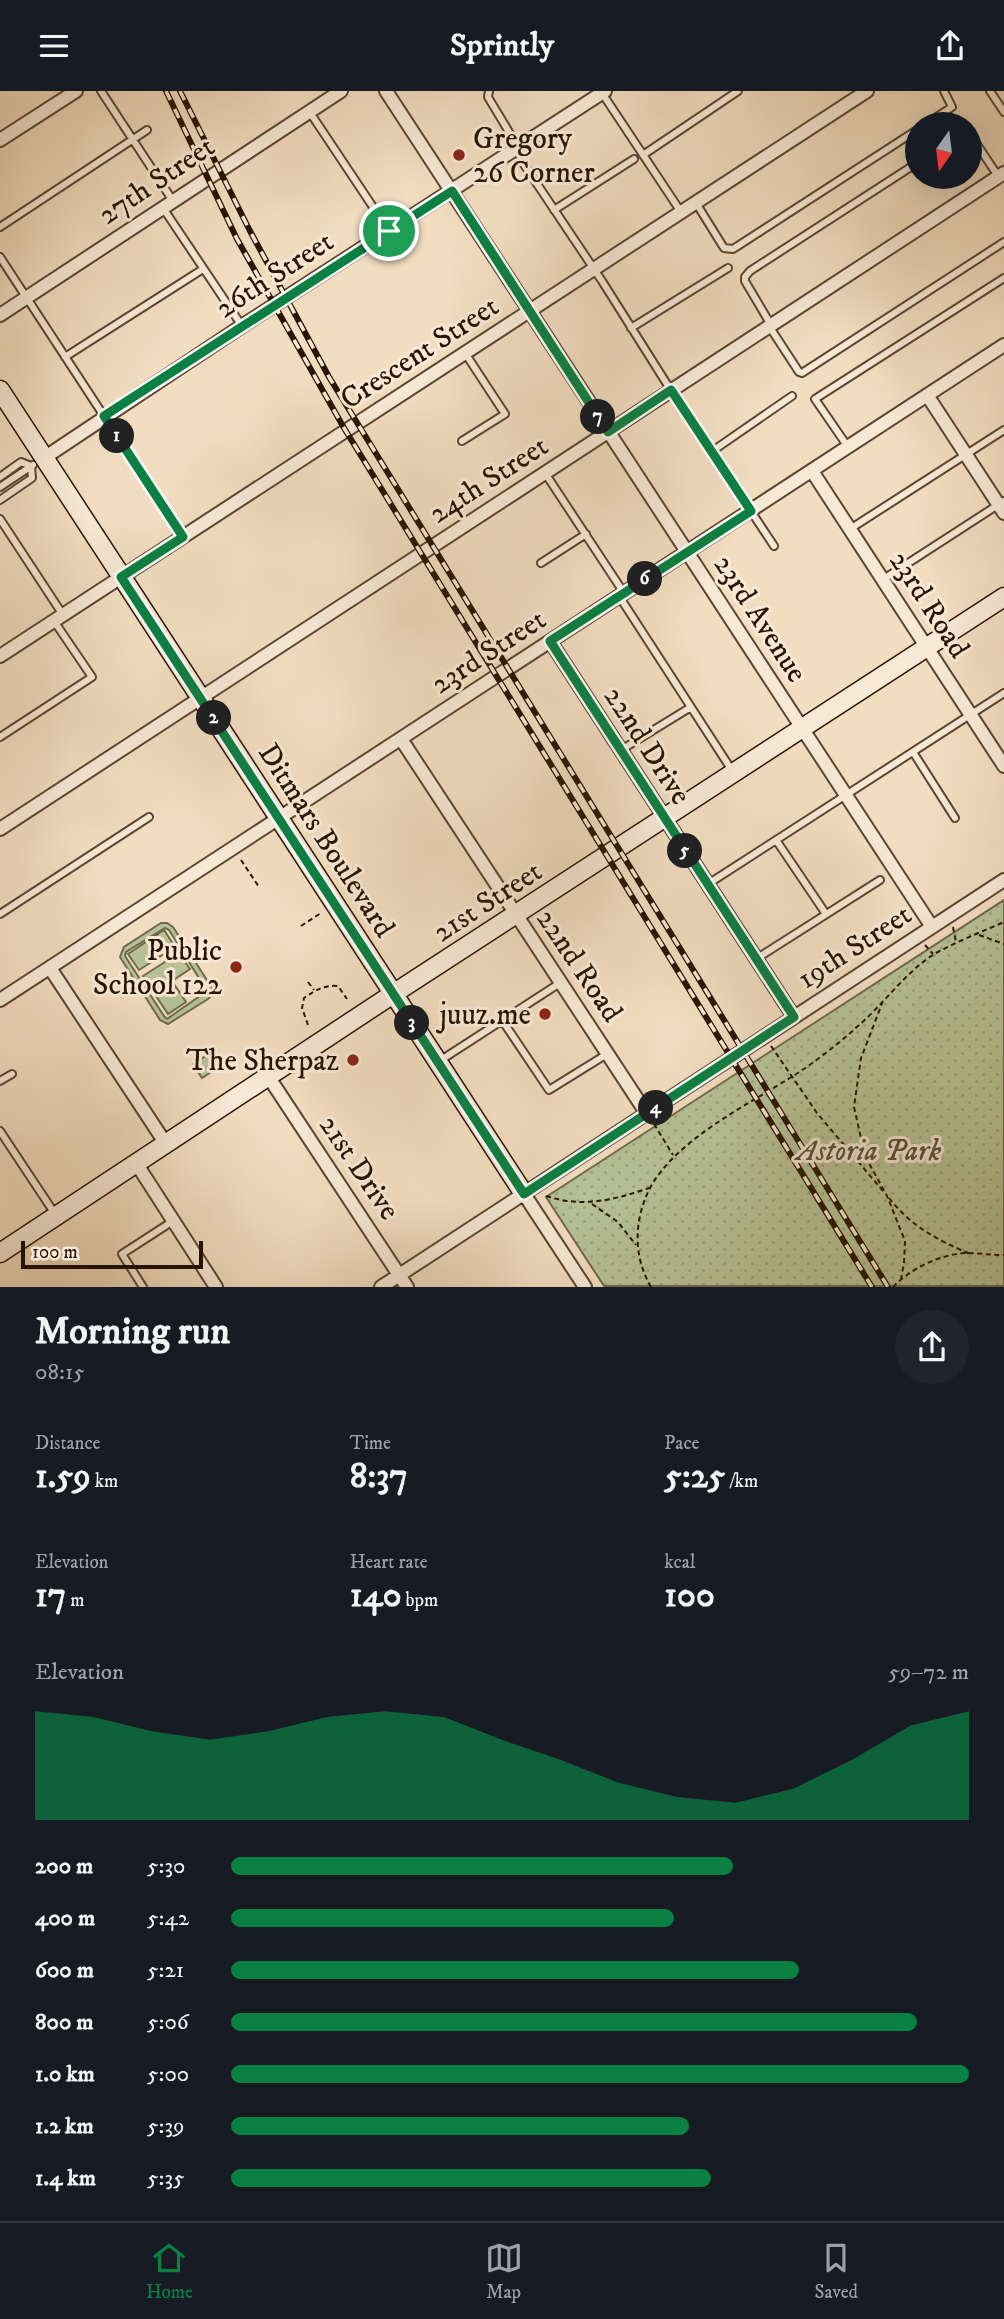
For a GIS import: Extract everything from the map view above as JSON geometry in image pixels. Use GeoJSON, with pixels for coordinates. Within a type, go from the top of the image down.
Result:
{"type":"FeatureCollection","features":[{"type":"Feature","properties":{"kind":"street"},"geometry":{"type":"LineString","coordinates":[[0,140],[76,91]]}},
{"type":"Feature","properties":{"kind":"street","name":"27th Street"},"geometry":{"type":"LineString","coordinates":[[0,315],[341,91]]}},
{"type":"Feature","properties":{"kind":"street","name":"23rd Avenue"},"geometry":{"type":"LineString","coordinates":[[386,91],[932,927]]}},
{"type":"Feature","properties":{"kind":"street","name":"Crescent Street"},"geometry":{"type":"LineString","coordinates":[[0,656],[867,91]]}},
{"type":"Feature","properties":{"kind":"street","name":"26th Street"},"geometry":{"type":"LineString","coordinates":[[38,462],[104,416],[603,92]]}},
{"type":"Feature","properties":{"kind":"street","name":"24th Street"},"geometry":{"type":"LineString","coordinates":[[0,829],[1001,175]]}},
{"type":"Feature","properties":{"kind":"street","name":"23rd Street"},"geometry":{"type":"LineString","coordinates":[[0,1000],[1004,345]]}},
{"type":"Feature","properties":{"kind":"street","name":"Ditmars Boulevard"},"geometry":{"type":"LineString","coordinates":[[0,390],[38,462],[121,577],[438,1062],[533,1194],[584,1286]]}},
{"type":"Feature","properties":{"kind":"street"},"geometry":{"type":"LineString","coordinates":[[927,395],[1002,506]]}},
{"type":"Feature","properties":{"kind":"street","name":"23rd Road"},"geometry":{"type":"LineString","coordinates":[[812,471],[1004,766]]}},
{"type":"Feature","properties":{"kind":"street","name":"21st Street"},"geometry":{"type":"LineString","coordinates":[[0,1253],[1004,597]]}},
{"type":"Feature","properties":{"kind":"street","name":"22nd Drive"},"geometry":{"type":"LineString","coordinates":[[550,641],[794,1017]]}},
{"type":"Feature","properties":{"kind":"street","name":"22nd Road"},"geometry":{"type":"LineString","coordinates":[[401,739],[650,1119]]}},
{"type":"Feature","properties":{"kind":"street","name":"19th Street"},"geometry":{"type":"LineString","coordinates":[[382,1286],[650,1119],[794,1017],[1004,880]]}},
{"type":"Feature","properties":{"kind":"street"},"geometry":{"type":"LineString","coordinates":[[50,968],[166,1144]]}},
{"type":"Feature","properties":{"kind":"street","name":"21st Drive"},"geometry":{"type":"LineString","coordinates":[[268,1076],[407,1286]]}},
{"type":"Feature","properties":{"kind":"street"},"geometry":{"type":"LineString","coordinates":[[136,1163],[216,1286]]}},
{"type":"Feature","properties":{"kind":"lane"},"geometry":{"type":"LineString","coordinates":[[101,91],[132,140],[204,269],[242,326]]}},
{"type":"Feature","properties":{"kind":"lane"},"geometry":{"type":"LineString","coordinates":[[489,91],[488,97],[521,160],[774,547]]}},
{"type":"Feature","properties":{"kind":"lane"},"geometry":{"type":"LineString","coordinates":[[643,155],[738,91]]}},
{"type":"Feature","properties":{"kind":"lane"},"geometry":{"type":"LineString","coordinates":[[944,91],[952,107],[944,112]]}},
{"type":"Feature","properties":{"kind":"lane"},"geometry":{"type":"LineString","coordinates":[[990,91],[1004,112]]}},
{"type":"Feature","properties":{"kind":"lane"},"geometry":{"type":"LineString","coordinates":[[603,92],[681,212]]}},
{"type":"Feature","properties":{"kind":"lane"},"geometry":{"type":"LineString","coordinates":[[309,111],[389,231]]}},
{"type":"Feature","properties":{"kind":"lane"},"geometry":{"type":"LineString","coordinates":[[0,227],[147,130]]}},
{"type":"Feature","properties":{"kind":"lane"},"geometry":{"type":"LineString","coordinates":[[696,203],[724,248],[733,249],[905,138]]}},
{"type":"Feature","properties":{"kind":"lane"},"geometry":{"type":"LineString","coordinates":[[982,149],[1001,175]]}},
{"type":"Feature","properties":{"kind":"lane"},"geometry":{"type":"LineString","coordinates":[[554,210],[634,159]]}},
{"type":"Feature","properties":{"kind":"lane"},"geometry":{"type":"LineString","coordinates":[[905,171],[750,271],[745,277],[770,326],[799,372],[803,373],[1004,242]]}},
{"type":"Feature","properties":{"kind":"lane"},"geometry":{"type":"LineString","coordinates":[[0,257],[183,537]]}},
{"type":"Feature","properties":{"kind":"lane"},"geometry":{"type":"LineString","coordinates":[[631,328],[728,268]]}},
{"type":"Feature","properties":{"kind":"lane"},"geometry":{"type":"LineString","coordinates":[[65,357],[204,269]]}},
{"type":"Feature","properties":{"kind":"lane"},"geometry":{"type":"LineString","coordinates":[[848,447],[815,399],[1004,278]]}},
{"type":"Feature","properties":{"kind":"lane"},"geometry":{"type":"LineString","coordinates":[[462,441],[505,414],[466,353]]}},
{"type":"Feature","properties":{"kind":"lane"},"geometry":{"type":"LineString","coordinates":[[711,452],[792,396]]}},
{"type":"Feature","properties":{"kind":"lane"},"geometry":{"type":"LineString","coordinates":[[850,529],[1004,430]]}},
{"type":"Feature","properties":{"kind":"lane"},"geometry":{"type":"LineString","coordinates":[[0,477],[21,463],[38,462]]}},
{"type":"Feature","properties":{"kind":"lane"},"geometry":{"type":"LineString","coordinates":[[0,487],[38,462]]}},
{"type":"Feature","properties":{"kind":"lane"},"geometry":{"type":"LineString","coordinates":[[0,500],[32,478],[38,462]]}},
{"type":"Feature","properties":{"kind":"lane"},"geometry":{"type":"LineString","coordinates":[[545,473],[586,534],[734,773]]}},
{"type":"Feature","properties":{"kind":"lane"},"geometry":{"type":"LineString","coordinates":[[882,580],[1002,506]]}},
{"type":"Feature","properties":{"kind":"lane"},"geometry":{"type":"LineString","coordinates":[[0,519],[92,677],[0,737]]}},
{"type":"Feature","properties":{"kind":"lane"},"geometry":{"type":"LineString","coordinates":[[541,563],[586,534]]}},
{"type":"Feature","properties":{"kind":"lane"},"geometry":{"type":"LineString","coordinates":[[707,884],[1004,693]]}},
{"type":"Feature","properties":{"kind":"lane"},"geometry":{"type":"LineString","coordinates":[[620,751],[691,707]]}},
{"type":"Feature","properties":{"kind":"lane"},"geometry":{"type":"LineString","coordinates":[[913,752],[955,818]]}},
{"type":"Feature","properties":{"kind":"lane"},"geometry":{"type":"LineString","coordinates":[[0,914],[149,817]]}},
{"type":"Feature","properties":{"kind":"lane"},"geometry":{"type":"LineString","coordinates":[[776,840],[826,915]]}},
{"type":"Feature","properties":{"kind":"lane"},"geometry":{"type":"LineString","coordinates":[[756,959],[880,880]]}},
{"type":"Feature","properties":{"kind":"lane"},"geometry":{"type":"LineString","coordinates":[[438,1062],[560,983]]}},
{"type":"Feature","properties":{"kind":"lane"},"geometry":{"type":"LineString","coordinates":[[502,1020],[549,1090],[607,1054]]}},
{"type":"Feature","properties":{"kind":"lane"},"geometry":{"type":"LineString","coordinates":[[0,1081],[12,1074]]}},
{"type":"Feature","properties":{"kind":"lane"},"geometry":{"type":"LineString","coordinates":[[0,1131],[56,1216]]}},
{"type":"Feature","properties":{"kind":"lane"},"geometry":{"type":"LineString","coordinates":[[143,1286],[122,1254],[174,1221]]}},
{"type":"Feature","properties":{"kind":"path"},"geometry":{"type":"LineString","coordinates":[[241,860],[259,887]]}},
{"type":"Feature","properties":{"kind":"path"},"geometry":{"type":"LineString","coordinates":[[301,926],[322,912]]}},
{"type":"Feature","properties":{"kind":"path"},"geometry":{"type":"LineString","coordinates":[[636,1246],[641,1211],[650,1188],[674,1156],[723,1119],[791,1077],[860,1025],[884,999],[934,955],[1004,922]]}},
{"type":"Feature","properties":{"kind":"path"},"geometry":{"type":"LineString","coordinates":[[952,925],[956,943]]}},
{"type":"Feature","properties":{"kind":"path"},"geometry":{"type":"LineString","coordinates":[[977,934],[1004,944]]}},
{"type":"Feature","properties":{"kind":"path"},"geometry":{"type":"LineString","coordinates":[[924,943],[934,955]]}},
{"type":"Feature","properties":{"kind":"path"},"geometry":{"type":"LineString","coordinates":[[308,982],[314,991]]}},
{"type":"Feature","properties":{"kind":"path"},"geometry":{"type":"LineString","coordinates":[[308,1025],[302,1008],[304,998],[314,991],[325,985],[338,986],[347,999]]}},
{"type":"Feature","properties":{"kind":"path"},"geometry":{"type":"LineString","coordinates":[[884,999],[862,1058],[854,1108],[865,1156],[887,1196],[905,1241],[901,1279]]}},
{"type":"Feature","properties":{"kind":"path"},"geometry":{"type":"LineString","coordinates":[[771,1045],[817,1113],[905,1218],[936,1239],[970,1254]]}},
{"type":"Feature","properties":{"kind":"path"},"geometry":{"type":"LineString","coordinates":[[650,1119],[674,1156]]}},
{"type":"Feature","properties":{"kind":"path"},"geometry":{"type":"LineString","coordinates":[[533,1194],[565,1202],[590,1203],[615,1200],[650,1188]]}},
{"type":"Feature","properties":{"kind":"path"},"geometry":{"type":"LineString","coordinates":[[590,1203],[618,1222],[636,1246],[651,1286]]}},
{"type":"Feature","properties":{"kind":"path"},"geometry":{"type":"LineString","coordinates":[[892,1286],[930,1262],[950,1256],[1004,1255]]}},
{"type":"Feature","properties":{"kind":"green space","name":"Astoria Park"},"geometry":{"type":"Polygon","coordinates":[[[1004,900],[1004,1286],[604,1286],[546,1197],[1004,900]]]}},
{"type":"Feature","properties":{"kind":"green space"},"geometry":{"type":"Polygon","coordinates":[[[161,923],[167,923],[173,927],[212,988],[212,995],[168,1024],[160,1020],[120,957],[124,947],[161,923]],[[165,928],[126,952],[125,956],[167,1019],[207,991],[169,930],[165,928]]]}},
{"type":"Feature","properties":{"kind":"green space"},"geometry":{"type":"Polygon","coordinates":[[[164,930],[175,947],[139,970],[128,954],[164,930]]]}},
{"type":"Feature","properties":{"kind":"green space"},"geometry":{"type":"Polygon","coordinates":[[[179,953],[190,969],[154,993],[143,976],[179,953]]]}},
{"type":"Feature","properties":{"kind":"green space"},"geometry":{"type":"Polygon","coordinates":[[[174,984],[186,1002],[168,1014],[156,996],[174,984]]]}},
{"type":"Feature","properties":{"kind":"green space"},"geometry":{"type":"Polygon","coordinates":[[[209,1054],[211,1058],[214,1056],[220,1066],[202,1078],[193,1064],[209,1054]]]}},
{"type":"Feature","properties":{"kind":"railway"},"geometry":{"type":"LineString","coordinates":[[166,91],[237,239],[344,428],[872,1287]]}},
{"type":"Feature","properties":{"kind":"railway"},"geometry":{"type":"LineString","coordinates":[[180,91],[250,231],[329,377],[888,1287]]}},
{"type":"Feature","properties":{"kind":"place","name":"Gregory 26 Corner"},"geometry":{"type":"Point","coordinates":[459,155]}},
{"type":"Feature","properties":{"kind":"place","name":"Public School 122"},"geometry":{"type":"Point","coordinates":[236,967]}},
{"type":"Feature","properties":{"kind":"place","name":"juuz.me"},"geometry":{"type":"Point","coordinates":[545,1014]}},
{"type":"Feature","properties":{"kind":"place","name":"The Sherpaz"},"geometry":{"type":"Point","coordinates":[353,1060]}},
{"type":"Feature","properties":{"kind":"route"},"geometry":{"type":"LineString","coordinates":[[452,191],[608,432],[671,390],[751,511],[550,641],[794,1017],[524,1194],[121,577],[183,537],[104,416],[389,231],[452,191]]}}]}
